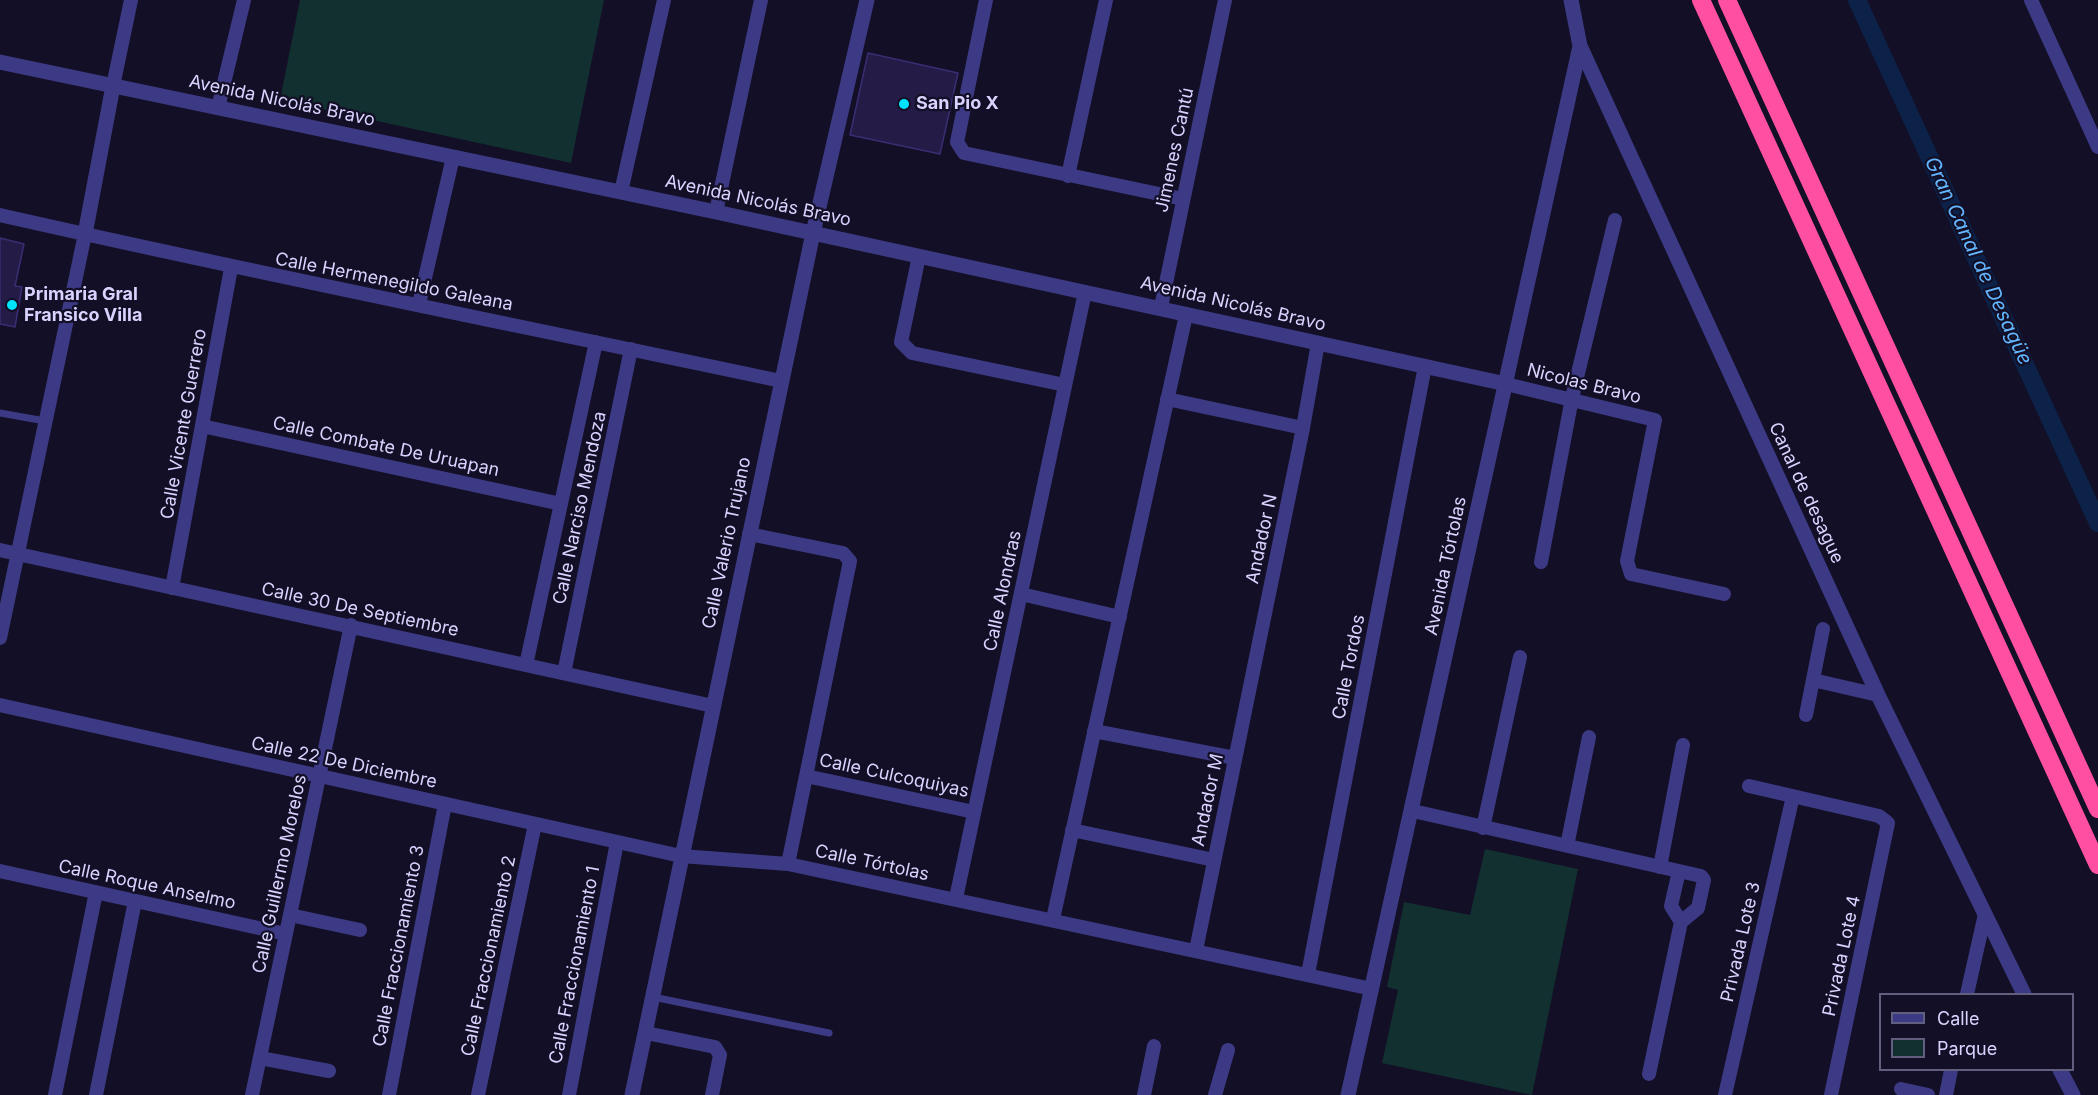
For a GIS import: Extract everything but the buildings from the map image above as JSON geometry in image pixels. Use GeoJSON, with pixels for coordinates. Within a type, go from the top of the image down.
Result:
{"type":"FeatureCollection","features":[{"type":"Feature","properties":{"kind":"highway"},"geometry":{"type":"LineString","coordinates":[[1701,0],[2098,865]]}},
{"type":"Feature","properties":{"kind":"highway"},"geometry":{"type":"LineString","coordinates":[[1727,0],[2098,809]]}},
{"type":"Feature","properties":{"kind":"street"},"geometry":{"type":"LineString","coordinates":[[0,638],[85,234],[131,0]]}},
{"type":"Feature","properties":{"kind":"street"},"geometry":{"type":"LineString","coordinates":[[218,108],[244,0]]}},
{"type":"Feature","properties":{"kind":"street"},"geometry":{"type":"LineString","coordinates":[[621,192],[664,0]]}},
{"type":"Feature","properties":{"kind":"street"},"geometry":{"type":"LineString","coordinates":[[716,212],[761,0]]}},
{"type":"Feature","properties":{"kind":"street","name":"Calle Valerio Trujano"},"geometry":{"type":"LineString","coordinates":[[632,1095],[781,381],[867,0]]}},
{"type":"Feature","properties":{"kind":"street"},"geometry":{"type":"LineString","coordinates":[[986,0],[957,142],[964,153],[1183,199]]}},
{"type":"Feature","properties":{"kind":"street"},"geometry":{"type":"LineString","coordinates":[[1068,176],[1106,0]]}},
{"type":"Feature","properties":{"kind":"street","name":"Jimenes Cantú"},"geometry":{"type":"LineString","coordinates":[[1161,307],[1225,0]]}},
{"type":"Feature","properties":{"kind":"street","name":"Canal de desague"},"geometry":{"type":"LineString","coordinates":[[1571,0],[1580,45],[1878,695],[2024,993]]}},
{"type":"Feature","properties":{"kind":"street"},"geometry":{"type":"LineString","coordinates":[[2031,0],[2098,147]]}},
{"type":"Feature","properties":{"kind":"street","name":"Avenida Tórtolas"},"geometry":{"type":"LineString","coordinates":[[1348,1095],[1413,811],[1580,45]]}},
{"type":"Feature","properties":{"kind":"street","name":"Avenida Nicolás Bravo"},"geometry":{"type":"LineString","coordinates":[[0,62],[813,232],[1506,384]]}},
{"type":"Feature","properties":{"kind":"street"},"geometry":{"type":"LineString","coordinates":[[419,304],[453,157]]}},
{"type":"Feature","properties":{"kind":"street","name":"Calle Hermenegildo Galeana"},"geometry":{"type":"LineString","coordinates":[[0,215],[231,268],[419,304],[781,381]]}},
{"type":"Feature","properties":{"kind":"street"},"geometry":{"type":"LineString","coordinates":[[1541,562],[1572,398],[1615,220]]}},
{"type":"Feature","properties":{"kind":"street"},"geometry":{"type":"LineString","coordinates":[[919,256],[901,342],[912,352],[1065,385]]}},
{"type":"Feature","properties":{"kind":"street","name":"Calle Vicente Guerrero"},"geometry":{"type":"LineString","coordinates":[[172,588],[231,268]]}},
{"type":"Feature","properties":{"kind":"street","name":"Calle Alondras"},"geometry":{"type":"LineString","coordinates":[[956,898],[1085,292]]}},
{"type":"Feature","properties":{"kind":"street"},"geometry":{"type":"LineString","coordinates":[[1053,919],[1186,315]]}},
{"type":"Feature","properties":{"kind":"street","name":"Calle Narciso Mendoza"},"geometry":{"type":"LineString","coordinates":[[526,665],[596,342]]}},
{"type":"Feature","properties":{"kind":"street"},"geometry":{"type":"LineString","coordinates":[[1167,399],[1303,428],[1318,343]]}},
{"type":"Feature","properties":{"kind":"street","name":"Calle Narciso Mendoza"},"geometry":{"type":"LineString","coordinates":[[564,674],[631,349]]}},
{"type":"Feature","properties":{"kind":"street","name":"Calle Tordos"},"geometry":{"type":"LineString","coordinates":[[1308,974],[1425,366]]}},
{"type":"Feature","properties":{"kind":"street","name":"Nicolas Bravo"},"geometry":{"type":"LineString","coordinates":[[1506,384],[1572,398],[1655,420],[1627,561],[1631,574],[1724,594]]}},
{"type":"Feature","properties":{"kind":"street","name":"Calle Combate De Uruapan"},"geometry":{"type":"LineString","coordinates":[[202,426],[561,504]]}},
{"type":"Feature","properties":{"kind":"street","name":"Andador N"},"geometry":{"type":"LineString","coordinates":[[1256,657],[1303,428]]}},
{"type":"Feature","properties":{"kind":"street"},"geometry":{"type":"LineString","coordinates":[[749,534],[843,553],[849,561],[788,864]]}},
{"type":"Feature","properties":{"kind":"street","name":"Calle 30 De Septiembre"},"geometry":{"type":"LineString","coordinates":[[0,550],[713,705]]}},
{"type":"Feature","properties":{"kind":"street"},"geometry":{"type":"LineString","coordinates":[[1021,594],[1120,617]]}},
{"type":"Feature","properties":{"kind":"street","name":"Calle Guillermo Morelos"},"geometry":{"type":"LineString","coordinates":[[252,1095],[351,625]]}},
{"type":"Feature","properties":{"kind":"street"},"geometry":{"type":"LineString","coordinates":[[1806,715],[1823,629]]}},
{"type":"Feature","properties":{"kind":"street","name":"Andador M"},"geometry":{"type":"LineString","coordinates":[[1196,950],[1256,657]]}},
{"type":"Feature","properties":{"kind":"street"},"geometry":{"type":"LineString","coordinates":[[1483,828],[1520,657]]}},
{"type":"Feature","properties":{"kind":"street"},"geometry":{"type":"LineString","coordinates":[[1814,680],[1878,695]]}},
{"type":"Feature","properties":{"kind":"street","name":"Calle 22 De Diciembre"},"geometry":{"type":"LineString","coordinates":[[0,705],[681,856]]}},
{"type":"Feature","properties":{"kind":"street"},"geometry":{"type":"LineString","coordinates":[[1094,731],[1235,758]]}},
{"type":"Feature","properties":{"kind":"street"},"geometry":{"type":"LineString","coordinates":[[1567,846],[1589,737]]}},
{"type":"Feature","properties":{"kind":"street"},"geometry":{"type":"LineString","coordinates":[[1660,867],[1683,745]]}},
{"type":"Feature","properties":{"kind":"street","name":"Calle Culcoquiyas"},"geometry":{"type":"LineString","coordinates":[[806,776],[974,812]]}},
{"type":"Feature","properties":{"kind":"street"},"geometry":{"type":"LineString","coordinates":[[1749,786],[1793,796]]}},
{"type":"Feature","properties":{"kind":"street","name":"Privada Lote 4"},"geometry":{"type":"LineString","coordinates":[[1793,796],[1880,816],[1888,824],[1831,1095]]}},
{"type":"Feature","properties":{"kind":"street","name":"Privada Lote 3"},"geometry":{"type":"LineString","coordinates":[[1725,1095],[1793,796]]}},
{"type":"Feature","properties":{"kind":"street","name":"Calle Fraccionamiento 3"},"geometry":{"type":"LineString","coordinates":[[389,1095],[445,804]]}},
{"type":"Feature","properties":{"kind":"street"},"geometry":{"type":"LineString","coordinates":[[1413,811],[1701,876],[1704,880],[1698,908],[1681,922],[1649,1074]]}},
{"type":"Feature","properties":{"kind":"street","name":"Calle Fraccionamiento 2"},"geometry":{"type":"LineString","coordinates":[[478,1095],[535,824]]}},
{"type":"Feature","properties":{"kind":"street"},"geometry":{"type":"LineString","coordinates":[[1072,830],[1214,860]]}},
{"type":"Feature","properties":{"kind":"street","name":"Calle Fraccionamiento 1"},"geometry":{"type":"LineString","coordinates":[[569,1095],[617,842]]}},
{"type":"Feature","properties":{"kind":"street","name":"Calle Tórtolas"},"geometry":{"type":"LineString","coordinates":[[681,856],[788,864],[1372,988]]}},
{"type":"Feature","properties":{"kind":"street","name":"Calle Roque Anselmo"},"geometry":{"type":"LineString","coordinates":[[0,871],[286,934]]}},
{"type":"Feature","properties":{"kind":"street"},"geometry":{"type":"LineString","coordinates":[[1679,871],[1671,906],[1681,922]]}},
{"type":"Feature","properties":{"kind":"street"},"geometry":{"type":"LineString","coordinates":[[55,1095],[96,892]]}},
{"type":"Feature","properties":{"kind":"street"},"geometry":{"type":"LineString","coordinates":[[96,1095],[135,901]]}},
{"type":"Feature","properties":{"kind":"street"},"geometry":{"type":"LineString","coordinates":[[1967,993],[1985,914]]}},
{"type":"Feature","properties":{"kind":"street"},"geometry":{"type":"LineString","coordinates":[[290,915],[360,930]]}},
{"type":"Feature","properties":{"kind":"street"},"geometry":{"type":"LineString","coordinates":[[645,1033],[715,1047],[720,1055],[712,1095]]}},
{"type":"Feature","properties":{"kind":"street"},"geometry":{"type":"LineString","coordinates":[[1144,1095],[1154,1046]]}},
{"type":"Feature","properties":{"kind":"street"},"geometry":{"type":"LineString","coordinates":[[1215,1095],[1228,1050]]}},
{"type":"Feature","properties":{"kind":"street"},"geometry":{"type":"LineString","coordinates":[[260,1058],[329,1071]]}},
{"type":"Feature","properties":{"kind":"street"},"geometry":{"type":"LineString","coordinates":[[1946,1095],[1951,1071]]}},
{"type":"Feature","properties":{"kind":"street"},"geometry":{"type":"LineString","coordinates":[[2061,1071],[2073,1095]]}},
{"type":"Feature","properties":{"kind":"street"},"geometry":{"type":"LineString","coordinates":[[1900,1089],[1928,1095]]}},
{"type":"Feature","properties":{"kind":"lane"},"geometry":{"type":"LineString","coordinates":[[0,412],[45,421]]}},
{"type":"Feature","properties":{"kind":"lane"},"geometry":{"type":"LineString","coordinates":[[653,997],[829,1033]]}},
{"type":"Feature","properties":{"kind":"green space"},"geometry":{"type":"Polygon","coordinates":[[[300,0],[604,0],[571,163],[280,100],[300,0]]]}},
{"type":"Feature","properties":{"kind":"green space"},"geometry":{"type":"Polygon","coordinates":[[[1485,849],[1578,869],[1532,1095],[1382,1063],[1398,990],[1387,987],[1404,902],[1470,915],[1485,849]]]}},
{"type":"Feature","properties":{"kind":"waterway","name":"Gran Canal de Desagüe"},"geometry":{"type":"LineString","coordinates":[[1857,0],[2098,523]]}},
{"type":"Feature","properties":{"kind":"place","name":"San Pio X"},"geometry":{"type":"Point","coordinates":[904,104]}},
{"type":"Feature","properties":{"kind":"place","name":"Primaria Gral Fransico Villa"},"geometry":{"type":"Point","coordinates":[12,305]}}]}
